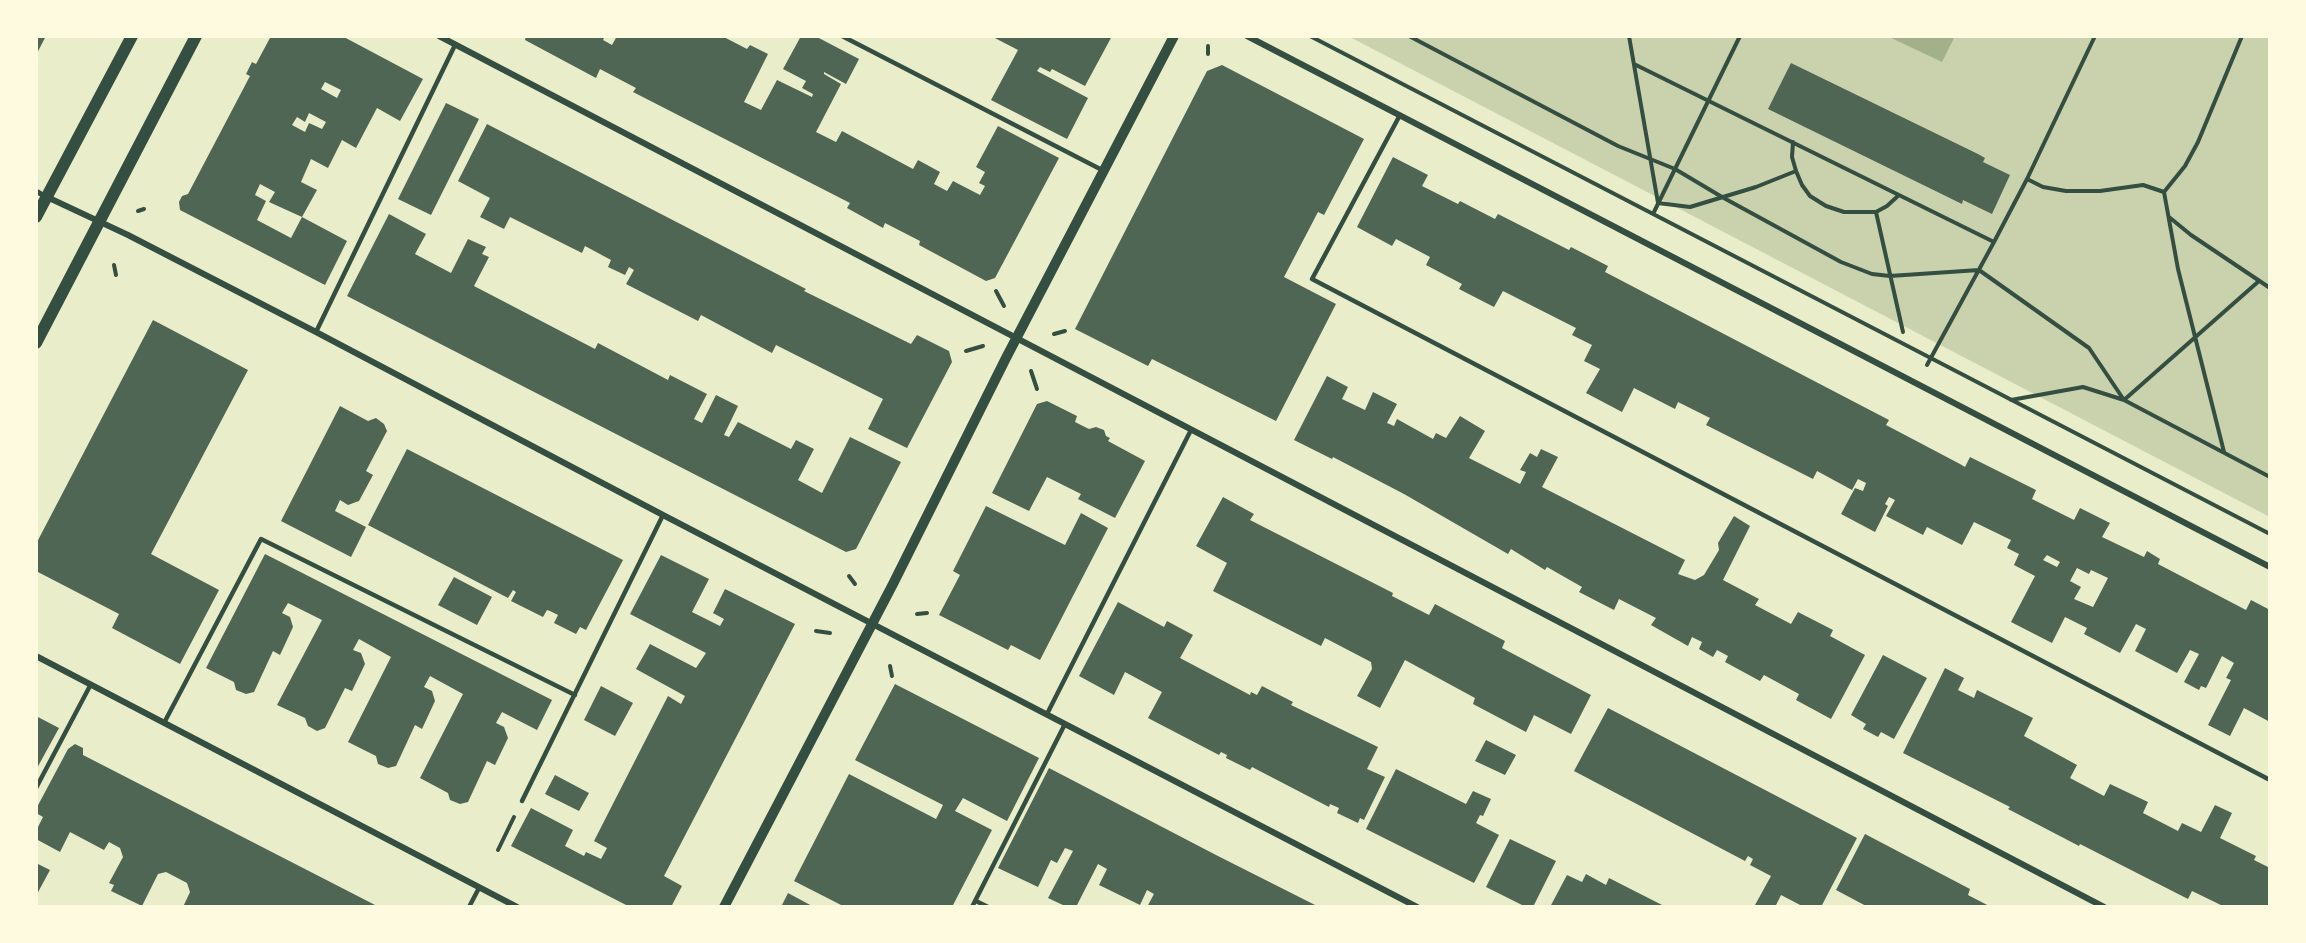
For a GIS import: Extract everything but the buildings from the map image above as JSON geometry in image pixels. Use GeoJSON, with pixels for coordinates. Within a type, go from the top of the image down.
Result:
{"type":"FeatureCollection","features":[{"type":"Feature","properties":{"kind":"main road"},"geometry":{"type":"LineString","coordinates":[[36,217],[41,194],[132,36]]}},
{"type":"Feature","properties":{"kind":"main road"},"geometry":{"type":"LineString","coordinates":[[36,343],[196,36]]}},
{"type":"Feature","properties":{"kind":"street"},"geometry":{"type":"LineString","coordinates":[[439,36],[2104,907]]}},
{"type":"Feature","properties":{"kind":"street"},"geometry":{"type":"LineString","coordinates":[[724,907],[873,623],[1016,339],[1174,36]]}},
{"type":"Feature","properties":{"kind":"street"},"geometry":{"type":"LineString","coordinates":[[1247,36],[2270,567]]}},
{"type":"Feature","properties":{"kind":"street"},"geometry":{"type":"LineString","coordinates":[[41,194],[316,332],[1417,907]]}},
{"type":"Feature","properties":{"kind":"street"},"geometry":{"type":"LineString","coordinates":[[36,656],[517,907]]}},
{"type":"Feature","properties":{"kind":"lane"},"geometry":{"type":"LineString","coordinates":[[842,36],[1104,171]]}},
{"type":"Feature","properties":{"kind":"lane"},"geometry":{"type":"LineString","coordinates":[[316,332],[455,45]]}},
{"type":"Feature","properties":{"kind":"lane"},"geometry":{"type":"LineString","coordinates":[[1400,115],[1312,279],[2270,780]]}},
{"type":"Feature","properties":{"kind":"lane"},"geometry":{"type":"LineString","coordinates":[[1047,714],[1191,430]]}},
{"type":"Feature","properties":{"kind":"lane"},"geometry":{"type":"LineString","coordinates":[[522,801],[663,515]]}},
{"type":"Feature","properties":{"kind":"lane"},"geometry":{"type":"LineString","coordinates":[[164,723],[261,539],[575,695]]}},
{"type":"Feature","properties":{"kind":"lane"},"geometry":{"type":"LineString","coordinates":[[36,788],[90,684]]}},
{"type":"Feature","properties":{"kind":"lane"},"geometry":{"type":"LineString","coordinates":[[972,907],[1065,724]]}},
{"type":"Feature","properties":{"kind":"lane"},"geometry":{"type":"LineString","coordinates":[[469,907],[478,888]]}},
{"type":"Feature","properties":{"kind":"lane"},"geometry":{"type":"LineString","coordinates":[[976,901],[988,907]]}},
{"type":"Feature","properties":{"kind":"path"},"geometry":{"type":"LineString","coordinates":[[1310,36],[2270,534]]}},
{"type":"Feature","properties":{"kind":"path"},"geometry":{"type":"LineString","coordinates":[[1409,36],[1618,146],[1675,169],[1841,262],[1872,274],[1890,276],[1979,270],[2089,348],[2124,400]]}},
{"type":"Feature","properties":{"kind":"path"},"geometry":{"type":"LineString","coordinates":[[1629,36],[1658,203]]}},
{"type":"Feature","properties":{"kind":"path"},"geometry":{"type":"LineString","coordinates":[[1653,214],[1740,36]]}},
{"type":"Feature","properties":{"kind":"path"},"geometry":{"type":"LineString","coordinates":[[1931,358],[2027,179],[2096,36]]}},
{"type":"Feature","properties":{"kind":"path"},"geometry":{"type":"LineString","coordinates":[[2164,192],[2185,166],[2198,142],[2242,36]]}},
{"type":"Feature","properties":{"kind":"path"},"geometry":{"type":"LineString","coordinates":[[1208,46],[1208,54]]}},
{"type":"Feature","properties":{"kind":"path"},"geometry":{"type":"LineString","coordinates":[[1634,64],[1994,242]]}},
{"type":"Feature","properties":{"kind":"path"},"geometry":{"type":"LineString","coordinates":[[1793,142],[1792,157],[1802,185],[1810,196],[1826,206],[1844,212],[1876,212],[1899,195]]}},
{"type":"Feature","properties":{"kind":"path"},"geometry":{"type":"LineString","coordinates":[[1658,203],[1690,207],[1796,171]]}},
{"type":"Feature","properties":{"kind":"path"},"geometry":{"type":"LineString","coordinates":[[2027,179],[2043,187],[2066,191],[2100,191],[2144,185],[2164,192]]}},
{"type":"Feature","properties":{"kind":"path"},"geometry":{"type":"LineString","coordinates":[[2164,192],[2178,269],[2224,453]]}},
{"type":"Feature","properties":{"kind":"path"},"geometry":{"type":"LineString","coordinates":[[138,211],[144,209]]}},
{"type":"Feature","properties":{"kind":"path"},"geometry":{"type":"LineString","coordinates":[[1876,212],[1903,332]]}},
{"type":"Feature","properties":{"kind":"path"},"geometry":{"type":"LineString","coordinates":[[2169,216],[2191,236],[2270,288]]}},
{"type":"Feature","properties":{"kind":"path"},"geometry":{"type":"LineString","coordinates":[[114,265],[116,274]]}},
{"type":"Feature","properties":{"kind":"path"},"geometry":{"type":"LineString","coordinates":[[2124,400],[2259,281]]}},
{"type":"Feature","properties":{"kind":"path"},"geometry":{"type":"LineString","coordinates":[[996,291],[1004,307]]}},
{"type":"Feature","properties":{"kind":"path"},"geometry":{"type":"LineString","coordinates":[[966,351],[983,346]]}},
{"type":"Feature","properties":{"kind":"path"},"geometry":{"type":"LineString","coordinates":[[1031,371],[1037,389]]}},
{"type":"Feature","properties":{"kind":"path"},"geometry":{"type":"LineString","coordinates":[[2011,400],[2083,387],[2124,400],[2270,477]]}},
{"type":"Feature","properties":{"kind":"path"},"geometry":{"type":"LineString","coordinates":[[849,576],[855,584]]}},
{"type":"Feature","properties":{"kind":"path"},"geometry":{"type":"LineString","coordinates":[[917,614],[927,613]]}},
{"type":"Feature","properties":{"kind":"path"},"geometry":{"type":"LineString","coordinates":[[816,631],[830,633]]}},
{"type":"Feature","properties":{"kind":"path"},"geometry":{"type":"LineString","coordinates":[[890,666],[892,676]]}},
{"type":"Feature","properties":{"kind":"path"},"geometry":{"type":"LineString","coordinates":[[498,850],[522,801]]}},
{"type":"Feature","properties":{"kind":"shaded area"},"geometry":{"type":"Polygon","coordinates":[[[1348,36],[2270,36],[2270,517],[1348,36]]]}},
{"type":"Feature","properties":{"kind":"shaded area"},"geometry":{"type":"Polygon","coordinates":[[[1887,36],[1955,36],[1942,62],[1887,36]]]}}]}
